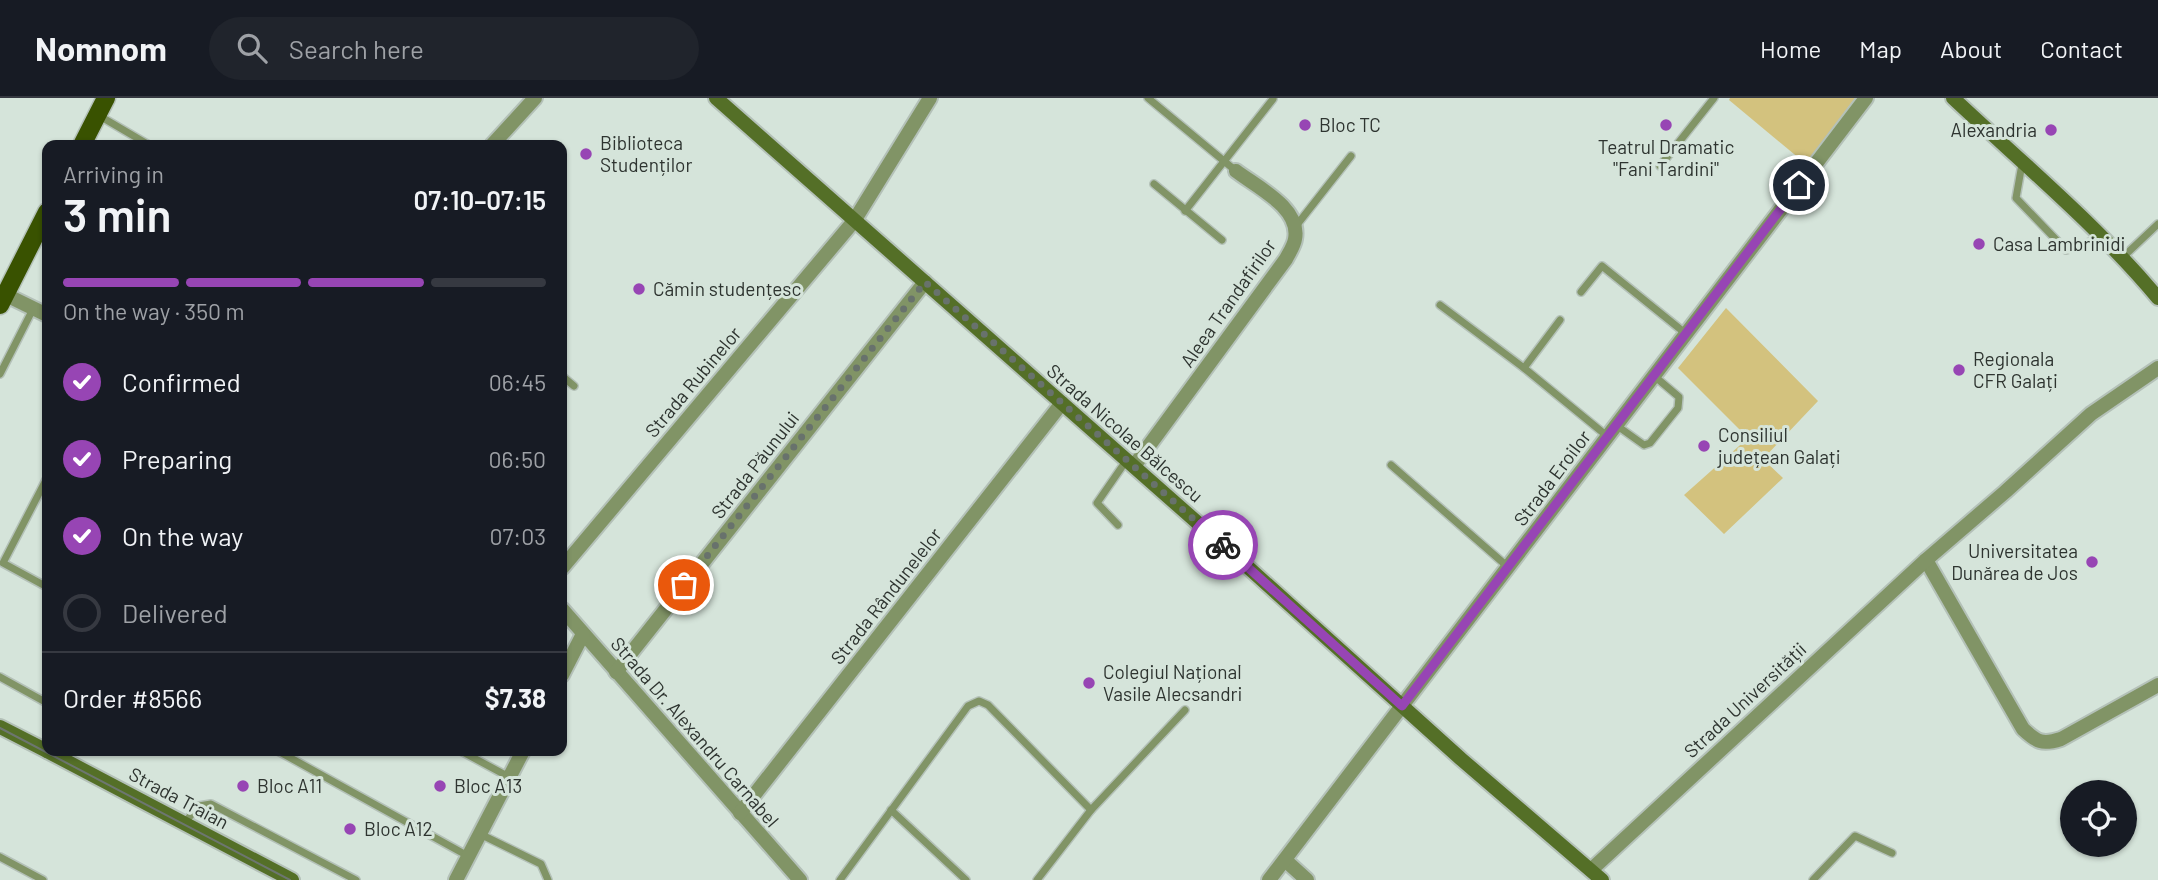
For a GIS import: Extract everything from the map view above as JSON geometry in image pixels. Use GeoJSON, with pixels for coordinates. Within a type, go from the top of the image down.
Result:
{"type":"FeatureCollection","features":[{"type":"Feature","properties":{"kind":"main road"},"geometry":{"type":"LineString","coordinates":[[84,140],[106,98]]}},
{"type":"Feature","properties":{"kind":"main road","name":"Strada Nicolae Bălcescu"},"geometry":{"type":"LineString","coordinates":[[716,98],[1596,875]]}},
{"type":"Feature","properties":{"kind":"main road"},"geometry":{"type":"LineString","coordinates":[[1953,98],[2102,238],[2158,298]]}},
{"type":"Feature","properties":{"kind":"main road"},"geometry":{"type":"LineString","coordinates":[[2,297],[42,221]]}},
{"type":"Feature","properties":{"kind":"main road","name":"Strada Traian"},"geometry":{"type":"LineString","coordinates":[[0,727],[42,748]]}},
{"type":"Feature","properties":{"kind":"main road","name":"Strada Traian"},"geometry":{"type":"LineString","coordinates":[[69,756],[185,822],[268,874],[292,880]]}},
{"type":"Feature","properties":{"kind":"street"},"geometry":{"type":"LineString","coordinates":[[497,140],[535,98]]}},
{"type":"Feature","properties":{"kind":"street","name":"Strada Rubinelor"},"geometry":{"type":"LineString","coordinates":[[567,562],[854,221],[930,98]]}},
{"type":"Feature","properties":{"kind":"street","name":"Strada Eroilor"},"geometry":{"type":"LineString","coordinates":[[1269,880],[1866,98]]}},
{"type":"Feature","properties":{"kind":"street","name":"Aleea Trandafirilor"},"geometry":{"type":"LineString","coordinates":[[1130,463],[1286,260],[1295,240],[1296,226],[1287,210],[1236,171]]}},
{"type":"Feature","properties":{"kind":"street","name":"Strada Păunului"},"geometry":{"type":"LineString","coordinates":[[616,672],[925,282]]}},
{"type":"Feature","properties":{"kind":"street"},"geometry":{"type":"LineString","coordinates":[[2,297],[42,313]]}},
{"type":"Feature","properties":{"kind":"street","name":"Strada Universității"},"geometry":{"type":"LineString","coordinates":[[1596,875],[1926,560],[2091,414],[2158,368]]}},
{"type":"Feature","properties":{"kind":"street","name":"Strada Rândunelelor"},"geometry":{"type":"LineString","coordinates":[[740,813],[1062,403]]}},
{"type":"Feature","properties":{"kind":"street"},"geometry":{"type":"LineString","coordinates":[[1926,560],[2023,729],[2035,740],[2049,743],[2061,739],[2158,685]]}},
{"type":"Feature","properties":{"kind":"street","name":"Strada Dr. Alexandru Carnabel"},"geometry":{"type":"LineString","coordinates":[[567,615],[800,880]]}},
{"type":"Feature","properties":{"kind":"street"},"geometry":{"type":"LineString","coordinates":[[567,665],[583,634]]}},
{"type":"Feature","properties":{"kind":"street"},"geometry":{"type":"LineString","coordinates":[[456,880],[520,756]]}},
{"type":"Feature","properties":{"kind":"street"},"geometry":{"type":"LineString","coordinates":[[1284,860],[1307,880]]}},
{"type":"Feature","properties":{"kind":"lane"},"geometry":{"type":"LineString","coordinates":[[1148,98],[1236,171]]}},
{"type":"Feature","properties":{"kind":"lane"},"geometry":{"type":"LineString","coordinates":[[1660,166],[1714,98]]}},
{"type":"Feature","properties":{"kind":"lane"},"geometry":{"type":"LineString","coordinates":[[1185,211],[1273,99]]}},
{"type":"Feature","properties":{"kind":"lane"},"geometry":{"type":"LineString","coordinates":[[97,115],[140,140]]}},
{"type":"Feature","properties":{"kind":"lane"},"geometry":{"type":"LineString","coordinates":[[1296,226],[1351,156]]}},
{"type":"Feature","properties":{"kind":"lane"},"geometry":{"type":"LineString","coordinates":[[2022,164],[2016,198],[2066,250],[2102,238]]}},
{"type":"Feature","properties":{"kind":"lane"},"geometry":{"type":"LineString","coordinates":[[1154,184],[1222,240]]}},
{"type":"Feature","properties":{"kind":"lane"},"geometry":{"type":"LineString","coordinates":[[2122,258],[2158,223]]}},
{"type":"Feature","properties":{"kind":"lane"},"geometry":{"type":"LineString","coordinates":[[1581,292],[1602,266],[1685,333]]}},
{"type":"Feature","properties":{"kind":"lane"},"geometry":{"type":"LineString","coordinates":[[1440,305],[1611,430],[1644,444],[1650,443],[1678,408],[1679,397],[1653,375]]}},
{"type":"Feature","properties":{"kind":"lane"},"geometry":{"type":"LineString","coordinates":[[0,374],[33,308]]}},
{"type":"Feature","properties":{"kind":"lane"},"geometry":{"type":"LineString","coordinates":[[1524,368],[1560,320]]}},
{"type":"Feature","properties":{"kind":"lane"},"geometry":{"type":"LineString","coordinates":[[567,380],[574,386]]}},
{"type":"Feature","properties":{"kind":"lane"},"geometry":{"type":"LineString","coordinates":[[1118,525],[1097,503],[1130,463]]}},
{"type":"Feature","properties":{"kind":"lane"},"geometry":{"type":"LineString","coordinates":[[1391,466],[1509,568]]}},
{"type":"Feature","properties":{"kind":"lane"},"geometry":{"type":"LineString","coordinates":[[42,488],[3,563],[42,584]]}},
{"type":"Feature","properties":{"kind":"lane"},"geometry":{"type":"LineString","coordinates":[[0,677],[42,700]]}},
{"type":"Feature","properties":{"kind":"lane"},"geometry":{"type":"LineString","coordinates":[[840,880],[968,706],[979,701],[988,705],[1091,810]]}},
{"type":"Feature","properties":{"kind":"lane"},"geometry":{"type":"LineString","coordinates":[[1037,880],[1091,810],[1185,710]]}},
{"type":"Feature","properties":{"kind":"lane"},"geometry":{"type":"LineString","coordinates":[[287,756],[469,856]]}},
{"type":"Feature","properties":{"kind":"lane"},"geometry":{"type":"LineString","coordinates":[[470,756],[509,777]]}},
{"type":"Feature","properties":{"kind":"lane"},"geometry":{"type":"LineString","coordinates":[[185,822],[199,806],[211,804],[356,880]]}},
{"type":"Feature","properties":{"kind":"lane"},"geometry":{"type":"LineString","coordinates":[[891,810],[966,880]]}},
{"type":"Feature","properties":{"kind":"lane"},"geometry":{"type":"LineString","coordinates":[[480,834],[541,864],[548,880]]}},
{"type":"Feature","properties":{"kind":"lane"},"geometry":{"type":"LineString","coordinates":[[1812,880],[1855,836],[1892,853]]}},
{"type":"Feature","properties":{"kind":"lane"},"geometry":{"type":"LineString","coordinates":[[0,858],[43,880]]}},
{"type":"Feature","properties":{"kind":"shaded area"},"geometry":{"type":"Polygon","coordinates":[[[1855,98],[1806,164],[1729,100],[1855,98]]]}},
{"type":"Feature","properties":{"kind":"shaded area"},"geometry":{"type":"Polygon","coordinates":[[[1726,308],[1818,401],[1763,459],[1783,478],[1724,534],[1684,495],[1748,438],[1678,368],[1726,308]]]}},
{"type":"Feature","properties":{"kind":"tram line"},"geometry":{"type":"LineString","coordinates":[[0,728],[42,750]]}},
{"type":"Feature","properties":{"kind":"tram line"},"geometry":{"type":"LineString","coordinates":[[53,756],[290,880]]}},
{"type":"Feature","properties":{"kind":"way so far"},"geometry":{"type":"LineString","coordinates":[[684,585],[925,282],[1223,545]]}},
{"type":"Feature","properties":{"kind":"place","name":"Bloc TC"},"geometry":{"type":"Point","coordinates":[1305,125]}},
{"type":"Feature","properties":{"kind":"place","name":"Teatrul Dramatic \"Fani Tardini\""},"geometry":{"type":"Point","coordinates":[1666,125]}},
{"type":"Feature","properties":{"kind":"place","name":"Alexandria"},"geometry":{"type":"Point","coordinates":[2051,130]}},
{"type":"Feature","properties":{"kind":"place","name":"Biblioteca Studenților"},"geometry":{"type":"Point","coordinates":[586,154]}},
{"type":"Feature","properties":{"kind":"place","name":"Casa Lambrinidi"},"geometry":{"type":"Point","coordinates":[1979,244]}},
{"type":"Feature","properties":{"kind":"place","name":"Cămin studențesc"},"geometry":{"type":"Point","coordinates":[639,289]}},
{"type":"Feature","properties":{"kind":"place","name":"Regionala CFR Galați"},"geometry":{"type":"Point","coordinates":[1959,370]}},
{"type":"Feature","properties":{"kind":"place","name":"Consiliul județean Galați"},"geometry":{"type":"Point","coordinates":[1704,446]}},
{"type":"Feature","properties":{"kind":"place","name":"Universitatea Dunărea de Jos"},"geometry":{"type":"Point","coordinates":[2092,562]}},
{"type":"Feature","properties":{"kind":"place","name":"Colegiul Național Vasile Alecsandri"},"geometry":{"type":"Point","coordinates":[1089,683]}},
{"type":"Feature","properties":{"kind":"place","name":"Bloc A11"},"geometry":{"type":"Point","coordinates":[243,786]}},
{"type":"Feature","properties":{"kind":"place","name":"Bloc A13"},"geometry":{"type":"Point","coordinates":[440,786]}},
{"type":"Feature","properties":{"kind":"place","name":"Bloc A12"},"geometry":{"type":"Point","coordinates":[350,829]}},
{"type":"Feature","properties":{"kind":"route"},"geometry":{"type":"LineString","coordinates":[[1223,545],[1402,706],[1799,185]]}}]}
